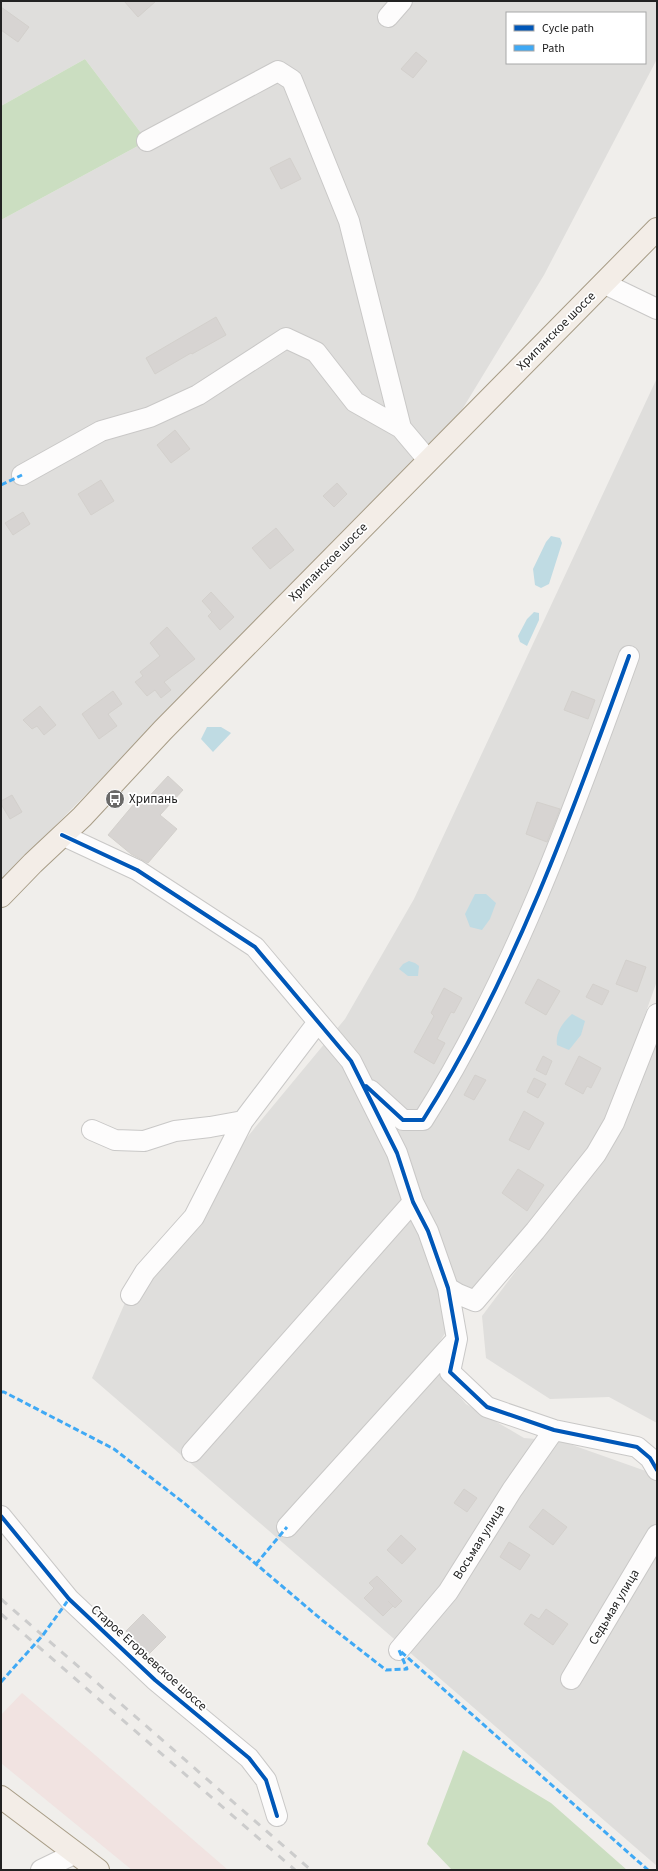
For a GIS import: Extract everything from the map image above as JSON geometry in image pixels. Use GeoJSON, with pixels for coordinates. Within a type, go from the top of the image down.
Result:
{"type":"FeatureCollection","features":[{"type":"Feature","properties":{"kind":"main road","name":"Хрипанское шоссе"},"geometry":{"type":"LineString","coordinates":[[1,896],[82,817],[163,730],[657,229]]}},
{"type":"Feature","properties":{"kind":"main road"},"geometry":{"type":"LineString","coordinates":[[1,1797],[98,1870]]}},
{"type":"Feature","properties":{"kind":"street"},"geometry":{"type":"LineString","coordinates":[[388,17],[402,1]]}},
{"type":"Feature","properties":{"kind":"street"},"geometry":{"type":"LineString","coordinates":[[147,141],[278,71],[292,80],[349,221],[401,428]]}},
{"type":"Feature","properties":{"kind":"street"},"geometry":{"type":"LineString","coordinates":[[603,283],[657,309]]}},
{"type":"Feature","properties":{"kind":"street"},"geometry":{"type":"LineString","coordinates":[[22,475],[101,431],[150,417],[198,395],[286,338],[316,352],[355,402],[401,428],[428,460]]}},
{"type":"Feature","properties":{"kind":"street"},"geometry":{"type":"LineString","coordinates":[[361,1082],[403,1120],[423,1120],[443,1089],[494,990],[537,895],[594,752],[629,656]]}},
{"type":"Feature","properties":{"kind":"street"},"geometry":{"type":"LineString","coordinates":[[62,835],[137,870],[255,947],[350,1061],[397,1153],[413,1202],[428,1231],[448,1288],[457,1339],[450,1372],[487,1407],[554,1430],[637,1447],[655,1462]]}},
{"type":"Feature","properties":{"kind":"street"},"geometry":{"type":"LineString","coordinates":[[448,1288],[475,1301],[535,1231],[596,1154],[614,1123],[657,1014]]}},
{"type":"Feature","properties":{"kind":"street"},"geometry":{"type":"LineString","coordinates":[[131,1295],[145,1272],[194,1217],[243,1121],[318,1022]]}},
{"type":"Feature","properties":{"kind":"street"},"geometry":{"type":"LineString","coordinates":[[92,1130],[115,1140],[144,1141],[175,1131],[243,1121]]}},
{"type":"Feature","properties":{"kind":"street"},"geometry":{"type":"LineString","coordinates":[[192,1452],[413,1202]]}},
{"type":"Feature","properties":{"kind":"street"},"geometry":{"type":"LineString","coordinates":[[287,1527],[457,1339]]}},
{"type":"Feature","properties":{"kind":"street","name":"Восьмая улица"},"geometry":{"type":"LineString","coordinates":[[399,1650],[448,1592],[512,1490],[554,1430]]}},
{"type":"Feature","properties":{"kind":"street","name":"Старое Егорьевское шоссе"},"geometry":{"type":"LineString","coordinates":[[1,1516],[69,1599],[155,1680],[249,1758],[266,1780],[277,1816]]}},
{"type":"Feature","properties":{"kind":"street","name":"Седьмая улица"},"geometry":{"type":"LineString","coordinates":[[571,1679],[657,1535]]}},
{"type":"Feature","properties":{"kind":"street"},"geometry":{"type":"LineString","coordinates":[[41,1870],[76,1853]]}},
{"type":"Feature","properties":{"kind":"shaded area"},"geometry":{"type":"Polygon","coordinates":[[[1,1],[657,1],[657,59],[544,275],[460,413],[1,881],[1,220],[147,141],[85,59],[1,106],[1,1]]]}},
{"type":"Feature","properties":{"kind":"shaded area"},"geometry":{"type":"Polygon","coordinates":[[[657,378],[657,981],[600,1141],[472,1291],[428,1360],[466,1404],[524,1438],[561,1441],[657,1475],[657,1866],[92,1378],[142,1264],[345,1019],[414,899],[657,378]]]}},
{"type":"Feature","properties":{"kind":"shaded area"},"geometry":{"type":"Polygon","coordinates":[[[657,1038],[657,1423],[609,1397],[550,1399],[486,1358],[482,1316],[623,1129],[657,1038]]]}},
{"type":"Feature","properties":{"kind":"shaded area"},"geometry":{"type":"Polygon","coordinates":[[[22,1693],[228,1870],[132,1870],[1,1763],[1,1715],[22,1693]]]}},
{"type":"Feature","properties":{"kind":"green space"},"geometry":{"type":"Polygon","coordinates":[[[85,59],[147,141],[1,220],[1,106],[85,59]]]}},
{"type":"Feature","properties":{"kind":"green space"},"geometry":{"type":"Polygon","coordinates":[[[463,1750],[551,1803],[627,1870],[452,1870],[427,1844],[463,1750]]]}},
{"type":"Feature","properties":{"kind":"water"},"geometry":{"type":"Polygon","coordinates":[[[551,536],[560,538],[562,543],[549,584],[541,588],[535,585],[533,569],[546,542],[551,536]]]}},
{"type":"Feature","properties":{"kind":"water"},"geometry":{"type":"Polygon","coordinates":[[[534,612],[539,613],[539,620],[527,646],[520,642],[518,636],[527,619],[534,612]]]}},
{"type":"Feature","properties":{"kind":"water"},"geometry":{"type":"Polygon","coordinates":[[[207,727],[221,727],[231,733],[213,752],[201,739],[207,727]]]}},
{"type":"Feature","properties":{"kind":"water"},"geometry":{"type":"Polygon","coordinates":[[[475,894],[486,894],[496,903],[490,919],[482,930],[470,927],[465,914],[475,894]]]}},
{"type":"Feature","properties":{"kind":"water"},"geometry":{"type":"Polygon","coordinates":[[[409,961],[419,966],[418,976],[408,976],[399,969],[403,964],[409,961]]]}},
{"type":"Feature","properties":{"kind":"water"},"geometry":{"type":"Polygon","coordinates":[[[572,1014],[585,1021],[581,1035],[569,1050],[557,1045],[557,1036],[560,1028],[572,1014]]]}},
{"type":"Feature","properties":{"kind":"building"},"geometry":{"type":"Polygon","coordinates":[[[124,1],[156,1],[138,17],[124,1]]]}},
{"type":"Feature","properties":{"kind":"building"},"geometry":{"type":"Polygon","coordinates":[[[1,7],[29,27],[18,42],[1,30],[1,7]]]}},
{"type":"Feature","properties":{"kind":"building"},"geometry":{"type":"Polygon","coordinates":[[[416,52],[427,61],[413,78],[401,69],[416,52]]]}},
{"type":"Feature","properties":{"kind":"building"},"geometry":{"type":"Polygon","coordinates":[[[290,158],[301,179],[281,189],[270,168],[290,158]]]}},
{"type":"Feature","properties":{"kind":"building"},"geometry":{"type":"Polygon","coordinates":[[[216,317],[226,335],[155,374],[146,358],[216,317]]]}},
{"type":"Feature","properties":{"kind":"building"},"geometry":{"type":"Polygon","coordinates":[[[175,430],[190,449],[171,463],[157,445],[175,430]]]}},
{"type":"Feature","properties":{"kind":"building"},"geometry":{"type":"Polygon","coordinates":[[[101,480],[114,501],[91,515],[78,494],[101,480]]]}},
{"type":"Feature","properties":{"kind":"building"},"geometry":{"type":"Polygon","coordinates":[[[337,483],[347,494],[334,507],[323,496],[337,483]]]}},
{"type":"Feature","properties":{"kind":"building"},"geometry":{"type":"Polygon","coordinates":[[[23,512],[30,524],[13,535],[5,523],[23,512]]]}},
{"type":"Feature","properties":{"kind":"building"},"geometry":{"type":"Polygon","coordinates":[[[276,528],[294,550],[270,569],[252,548],[276,528]]]}},
{"type":"Feature","properties":{"kind":"building"},"geometry":{"type":"Polygon","coordinates":[[[211,592],[234,617],[220,630],[208,616],[212,612],[202,601],[211,592]]]}},
{"type":"Feature","properties":{"kind":"building"},"geometry":{"type":"Polygon","coordinates":[[[167,627],[195,659],[164,682],[171,690],[161,698],[155,690],[147,696],[135,682],[143,676],[140,672],[160,656],[150,643],[167,627]]]}},
{"type":"Feature","properties":{"kind":"building"},"geometry":{"type":"Polygon","coordinates":[[[113,691],[122,704],[108,714],[117,726],[99,739],[82,714],[113,691]]]}},
{"type":"Feature","properties":{"kind":"building"},"geometry":{"type":"Polygon","coordinates":[[[572,691],[595,700],[588,719],[564,710],[572,691]]]}},
{"type":"Feature","properties":{"kind":"building"},"geometry":{"type":"Polygon","coordinates":[[[40,706],[56,725],[44,735],[37,726],[32,729],[23,720],[40,706]]]}},
{"type":"Feature","properties":{"kind":"building"},"geometry":{"type":"Polygon","coordinates":[[[168,776],[183,790],[160,815],[177,829],[148,863],[131,854],[108,835],[139,798],[144,802],[168,776]]]}},
{"type":"Feature","properties":{"kind":"building"},"geometry":{"type":"Polygon","coordinates":[[[12,795],[22,812],[10,819],[1,804],[1,801],[12,795]]]}},
{"type":"Feature","properties":{"kind":"building"},"geometry":{"type":"Polygon","coordinates":[[[537,802],[560,809],[547,842],[526,834],[537,802]]]}},
{"type":"Feature","properties":{"kind":"building"},"geometry":{"type":"Polygon","coordinates":[[[626,960],[646,967],[637,992],[616,984],[626,960]]]}},
{"type":"Feature","properties":{"kind":"building"},"geometry":{"type":"Polygon","coordinates":[[[538,979],[560,991],[546,1015],[525,1003],[538,979]]]}},
{"type":"Feature","properties":{"kind":"building"},"geometry":{"type":"Polygon","coordinates":[[[593,984],[609,991],[602,1005],[586,997],[593,984]]]}},
{"type":"Feature","properties":{"kind":"building"},"geometry":{"type":"Polygon","coordinates":[[[444,988],[462,998],[454,1013],[451,1012],[437,1039],[445,1043],[434,1064],[414,1052],[434,1016],[431,1013],[444,988]]]}},
{"type":"Feature","properties":{"kind":"building"},"geometry":{"type":"Polygon","coordinates":[[[543,1056],[552,1061],[546,1075],[536,1070],[543,1056]]]}},
{"type":"Feature","properties":{"kind":"building"},"geometry":{"type":"Polygon","coordinates":[[[579,1056],[601,1068],[591,1088],[587,1086],[583,1094],[565,1084],[579,1056]]]}},
{"type":"Feature","properties":{"kind":"building"},"geometry":{"type":"Polygon","coordinates":[[[475,1075],[486,1080],[474,1100],[464,1095],[475,1075]]]}},
{"type":"Feature","properties":{"kind":"building"},"geometry":{"type":"Polygon","coordinates":[[[534,1078],[546,1084],[538,1098],[527,1092],[534,1078]]]}},
{"type":"Feature","properties":{"kind":"building"},"geometry":{"type":"Polygon","coordinates":[[[524,1111],[544,1123],[529,1150],[509,1140],[524,1111]]]}},
{"type":"Feature","properties":{"kind":"building"},"geometry":{"type":"Polygon","coordinates":[[[518,1169],[544,1185],[527,1211],[502,1193],[518,1169]]]}},
{"type":"Feature","properties":{"kind":"building"},"geometry":{"type":"Polygon","coordinates":[[[464,1489],[477,1498],[467,1512],[454,1503],[464,1489]]]}},
{"type":"Feature","properties":{"kind":"building"},"geometry":{"type":"Polygon","coordinates":[[[543,1509],[567,1527],[553,1545],[529,1527],[543,1509]]]}},
{"type":"Feature","properties":{"kind":"building"},"geometry":{"type":"Polygon","coordinates":[[[401,1535],[416,1549],[402,1564],[387,1550],[401,1535]]]}},
{"type":"Feature","properties":{"kind":"building"},"geometry":{"type":"Polygon","coordinates":[[[509,1542],[530,1555],[520,1570],[500,1557],[509,1542]]]}},
{"type":"Feature","properties":{"kind":"building"},"geometry":{"type":"Polygon","coordinates":[[[377,1576],[402,1601],[395,1608],[393,1606],[383,1616],[364,1598],[374,1588],[369,1583],[377,1576]]]}},
{"type":"Feature","properties":{"kind":"building"},"geometry":{"type":"Polygon","coordinates":[[[546,1609],[568,1624],[553,1645],[524,1624],[531,1614],[539,1619],[546,1609]]]}},
{"type":"Feature","properties":{"kind":"building"},"geometry":{"type":"Polygon","coordinates":[[[143,1614],[166,1637],[149,1654],[126,1631],[143,1614]]]}},
{"type":"Feature","properties":{"kind":"railway"},"geometry":{"type":"LineString","coordinates":[[1,1599],[311,1870]]}},
{"type":"Feature","properties":{"kind":"railway"},"geometry":{"type":"LineString","coordinates":[[1,1614],[295,1870]]}},
{"type":"Feature","properties":{"kind":"marked path"},"geometry":{"type":"LineString","coordinates":[[1,485],[22,475]]}},
{"type":"Feature","properties":{"kind":"marked path"},"geometry":{"type":"LineString","coordinates":[[1,1392],[4,1392],[114,1449],[184,1503],[322,1620],[386,1670],[407,1669],[399,1650],[648,1870]]}},
{"type":"Feature","properties":{"kind":"marked path"},"geometry":{"type":"LineString","coordinates":[[256,1564],[287,1527]]}},
{"type":"Feature","properties":{"kind":"marked path"},"geometry":{"type":"LineString","coordinates":[[1,1682],[43,1635],[69,1599]]}},
{"type":"Feature","properties":{"kind":"cycle path"},"geometry":{"type":"LineString","coordinates":[[366,1086],[403,1120],[423,1120],[455,1066],[513,953],[563,834],[629,656]]}},
{"type":"Feature","properties":{"kind":"cycle path"},"geometry":{"type":"LineString","coordinates":[[62,835],[137,870],[255,947],[351,1061],[397,1153],[413,1202],[428,1231],[448,1288],[457,1339],[450,1372],[487,1407],[554,1430],[637,1447],[650,1458],[657,1470]]}},
{"type":"Feature","properties":{"kind":"cycle path"},"geometry":{"type":"LineString","coordinates":[[1,1516],[69,1599],[155,1680],[249,1758],[266,1780],[277,1816]]}},
{"type":"Feature","properties":{"kind":"place","name":"Хрипань"},"geometry":{"type":"Point","coordinates":[115,799]}}]}
